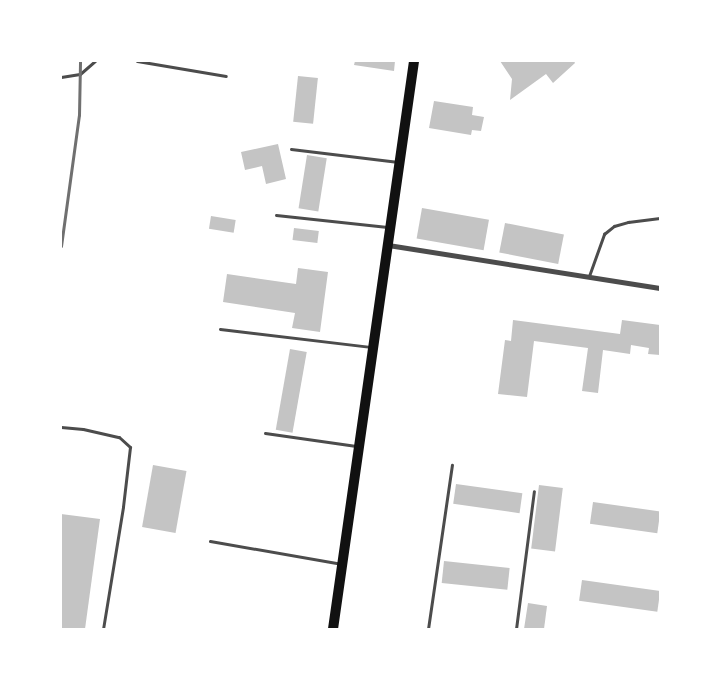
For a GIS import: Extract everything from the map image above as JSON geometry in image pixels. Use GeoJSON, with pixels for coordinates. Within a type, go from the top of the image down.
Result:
{"type":"FeatureCollection","features":[{"type":"Feature","properties":{"kind":"highway"},"geometry":{"type":"LineString","coordinates":[[333,629],[414,61]]}},
{"type":"Feature","properties":{"kind":"street"},"geometry":{"type":"LineString","coordinates":[[388,245],[660,288]]}},
{"type":"Feature","properties":{"kind":"lane"},"geometry":{"type":"LineString","coordinates":[[61,77],[80,74],[95,61]]}},
{"type":"Feature","properties":{"kind":"lane"},"geometry":{"type":"LineString","coordinates":[[137,61],[226,76]]}},
{"type":"Feature","properties":{"kind":"lane"},"geometry":{"type":"LineString","coordinates":[[291,148],[399,162]]}},
{"type":"Feature","properties":{"kind":"lane"},"geometry":{"type":"LineString","coordinates":[[276,215],[390,227]]}},
{"type":"Feature","properties":{"kind":"lane"},"geometry":{"type":"LineString","coordinates":[[589,276],[604,234],[614,226],[628,222],[660,218]]}},
{"type":"Feature","properties":{"kind":"lane"},"geometry":{"type":"LineString","coordinates":[[220,328],[374,348]]}},
{"type":"Feature","properties":{"kind":"lane"},"geometry":{"type":"LineString","coordinates":[[61,427],[83,429],[119,437],[130,447],[123,507],[103,629]]}},
{"type":"Feature","properties":{"kind":"lane"},"geometry":{"type":"LineString","coordinates":[[265,433],[359,446]]}},
{"type":"Feature","properties":{"kind":"lane"},"geometry":{"type":"LineString","coordinates":[[428,629],[452,465]]}},
{"type":"Feature","properties":{"kind":"lane"},"geometry":{"type":"LineString","coordinates":[[516,629],[534,491]]}},
{"type":"Feature","properties":{"kind":"lane"},"geometry":{"type":"LineString","coordinates":[[210,542],[342,564]]}},
{"type":"Feature","properties":{"kind":"building"},"geometry":{"type":"Polygon","coordinates":[[[355,61],[395,61],[394,71],[354,65],[355,61]]]}},
{"type":"Feature","properties":{"kind":"building"},"geometry":{"type":"Polygon","coordinates":[[[500,61],[574,61],[575,63],[553,83],[546,74],[510,100],[512,79],[500,61]]]}},
{"type":"Feature","properties":{"kind":"building"},"geometry":{"type":"Polygon","coordinates":[[[298,76],[318,78],[313,124],[293,122],[298,76]]]}},
{"type":"Feature","properties":{"kind":"building"},"geometry":{"type":"Polygon","coordinates":[[[434,101],[473,107],[472,115],[484,117],[481,131],[472,130],[471,135],[429,128],[434,101]]]}},
{"type":"Feature","properties":{"kind":"building"},"geometry":{"type":"Polygon","coordinates":[[[278,144],[286,179],[266,184],[262,166],[245,170],[241,152],[278,144]]]}},
{"type":"Feature","properties":{"kind":"building"},"geometry":{"type":"Polygon","coordinates":[[[307,155],[327,158],[318,211],[299,208],[307,155]]]}},
{"type":"Feature","properties":{"kind":"building"},"geometry":{"type":"Polygon","coordinates":[[[422,208],[489,220],[484,250],[417,239],[422,208]]]}},
{"type":"Feature","properties":{"kind":"building"},"geometry":{"type":"Polygon","coordinates":[[[211,216],[236,220],[234,233],[209,229],[211,216]]]}},
{"type":"Feature","properties":{"kind":"building"},"geometry":{"type":"Polygon","coordinates":[[[505,223],[564,234],[558,264],[499,252],[505,223]]]}},
{"type":"Feature","properties":{"kind":"building"},"geometry":{"type":"Polygon","coordinates":[[[294,228],[319,231],[317,243],[293,240],[294,228]]]}},
{"type":"Feature","properties":{"kind":"building"},"geometry":{"type":"Polygon","coordinates":[[[298,268],[328,272],[320,332],[292,328],[295,313],[223,302],[227,274],[296,284],[298,268]]]}},
{"type":"Feature","properties":{"kind":"building"},"geometry":{"type":"Polygon","coordinates":[[[513,320],[620,334],[622,320],[660,325],[660,355],[648,354],[649,348],[631,345],[630,354],[603,350],[598,393],[582,391],[588,348],[534,341],[527,397],[498,394],[505,340],[511,341],[513,320]]]}},
{"type":"Feature","properties":{"kind":"building"},"geometry":{"type":"Polygon","coordinates":[[[290,349],[307,352],[293,433],[276,430],[290,349]]]}},
{"type":"Feature","properties":{"kind":"building"},"geometry":{"type":"Polygon","coordinates":[[[153,465],[186,471],[176,533],[142,527],[153,465]]]}},
{"type":"Feature","properties":{"kind":"building"},"geometry":{"type":"Polygon","coordinates":[[[456,484],[522,493],[520,513],[453,504],[456,484]]]}},
{"type":"Feature","properties":{"kind":"building"},"geometry":{"type":"Polygon","coordinates":[[[539,485],[563,488],[555,551],[531,549],[539,485]]]}},
{"type":"Feature","properties":{"kind":"building"},"geometry":{"type":"Polygon","coordinates":[[[593,502],[660,511],[657,533],[590,524],[593,502]]]}},
{"type":"Feature","properties":{"kind":"building"},"geometry":{"type":"Polygon","coordinates":[[[61,514],[100,519],[85,629],[61,629],[61,514]]]}},
{"type":"Feature","properties":{"kind":"building"},"geometry":{"type":"Polygon","coordinates":[[[444,561],[510,568],[507,590],[442,583],[444,561]]]}},
{"type":"Feature","properties":{"kind":"building"},"geometry":{"type":"Polygon","coordinates":[[[582,580],[660,591],[657,612],[579,601],[582,580]]]}},
{"type":"Feature","properties":{"kind":"building"},"geometry":{"type":"Polygon","coordinates":[[[528,603],[547,606],[544,629],[524,629],[528,603]]]}},
{"type":"Feature","properties":{"kind":"railway"},"geometry":{"type":"LineString","coordinates":[[61,246],[79,115],[80,61]]}}]}
